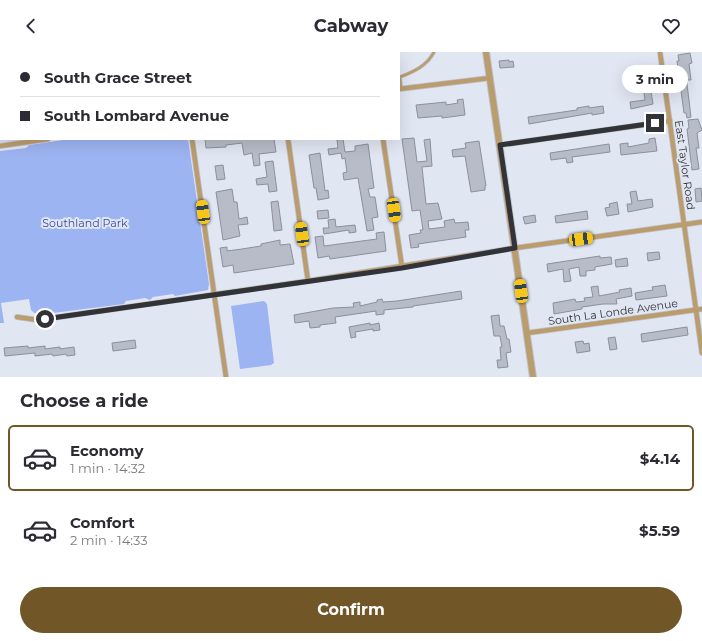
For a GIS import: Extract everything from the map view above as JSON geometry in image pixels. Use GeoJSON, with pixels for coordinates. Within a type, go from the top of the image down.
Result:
{"type":"FeatureCollection","features":[{"type":"Feature","properties":{"kind":"street"},"geometry":{"type":"LineString","coordinates":[[486,52],[533,377]]}},
{"type":"Feature","properties":{"kind":"street","name":"East Taylor Road"},"geometry":{"type":"LineString","coordinates":[[660,52],[702,353]]}},
{"type":"Feature","properties":{"kind":"street"},"geometry":{"type":"LineString","coordinates":[[400,88],[490,78]]}},
{"type":"Feature","properties":{"kind":"street"},"geometry":{"type":"LineString","coordinates":[[500,145],[670,121]]}},
{"type":"Feature","properties":{"kind":"street"},"geometry":{"type":"LineString","coordinates":[[0,146],[41,140]]}},
{"type":"Feature","properties":{"kind":"street"},"geometry":{"type":"LineString","coordinates":[[192,140],[226,377]]}},
{"type":"Feature","properties":{"kind":"street"},"geometry":{"type":"LineString","coordinates":[[288,140],[308,281]]}},
{"type":"Feature","properties":{"kind":"street"},"geometry":{"type":"LineString","coordinates":[[383,140],[402,268]]}},
{"type":"Feature","properties":{"kind":"street"},"geometry":{"type":"LineString","coordinates":[[17,317],[38,320],[402,268],[515,248],[702,222]]}},
{"type":"Feature","properties":{"kind":"street","name":"South La Londe Avenue"},"geometry":{"type":"LineString","coordinates":[[527,334],[702,309]]}},
{"type":"Feature","properties":{"kind":"lane"},"geometry":{"type":"LineString","coordinates":[[400,76],[416,71],[432,57],[434,52]]}},
{"type":"Feature","properties":{"kind":"shaded area"},"geometry":{"type":"Polygon","coordinates":[[[0,140],[22,140],[0,143],[0,140]]]}},
{"type":"Feature","properties":{"kind":"green space","name":"Southland Park"},"geometry":{"type":"Polygon","coordinates":[[[63,140],[188,140],[209,284],[208,290],[175,296],[173,294],[153,297],[150,300],[145,298],[126,301],[124,304],[37,315],[31,310],[29,299],[1,303],[4,323],[0,323],[0,151],[26,148],[29,145],[63,140]]]}},
{"type":"Feature","properties":{"kind":"green space"},"geometry":{"type":"Polygon","coordinates":[[[264,301],[267,304],[274,363],[271,365],[240,369],[231,306],[264,301]]]}},
{"type":"Feature","properties":{"kind":"building"},"geometry":{"type":"Polygon","coordinates":[[[690,53],[692,63],[689,64],[691,80],[687,80],[687,84],[691,117],[687,118],[686,113],[684,113],[677,61],[679,61],[678,55],[690,53]]]}},
{"type":"Feature","properties":{"kind":"building"},"geometry":{"type":"Polygon","coordinates":[[[509,60],[509,62],[513,61],[514,67],[500,68],[499,61],[509,60]]]}},
{"type":"Feature","properties":{"kind":"building"},"geometry":{"type":"Polygon","coordinates":[[[650,85],[653,104],[631,109],[630,102],[645,100],[643,86],[650,85]]]}},
{"type":"Feature","properties":{"kind":"building"},"geometry":{"type":"Polygon","coordinates":[[[463,99],[465,115],[442,118],[442,116],[418,118],[416,105],[446,102],[446,105],[458,103],[457,100],[463,99]]]}},
{"type":"Feature","properties":{"kind":"building"},"geometry":{"type":"Polygon","coordinates":[[[589,106],[589,108],[603,106],[604,113],[592,115],[592,113],[529,124],[528,117],[577,110],[577,108],[589,106]]]}},
{"type":"Feature","properties":{"kind":"building"},"geometry":{"type":"Polygon","coordinates":[[[698,119],[702,130],[697,133],[699,148],[696,148],[699,169],[692,170],[687,129],[689,128],[688,120],[698,119]]]}},
{"type":"Feature","properties":{"kind":"building"},"geometry":{"type":"Polygon","coordinates":[[[414,138],[417,162],[427,161],[424,140],[430,139],[432,166],[422,167],[426,204],[438,203],[442,219],[428,221],[429,229],[445,227],[444,221],[454,219],[455,223],[468,222],[469,230],[465,230],[466,237],[418,244],[419,247],[411,248],[409,235],[421,233],[420,230],[423,230],[420,210],[412,211],[402,139],[414,138]]]}},
{"type":"Feature","properties":{"kind":"building"},"geometry":{"type":"Polygon","coordinates":[[[655,138],[657,151],[621,155],[620,144],[628,143],[628,147],[649,143],[649,139],[655,138]]]}},
{"type":"Feature","properties":{"kind":"building"},"geometry":{"type":"Polygon","coordinates":[[[205,140],[274,140],[276,152],[259,154],[260,165],[254,166],[252,153],[244,155],[242,143],[226,145],[226,147],[206,148],[205,140]]]}},
{"type":"Feature","properties":{"kind":"building"},"geometry":{"type":"Polygon","coordinates":[[[337,140],[343,140],[345,152],[355,151],[355,146],[368,144],[374,188],[368,189],[370,197],[375,197],[378,217],[372,218],[374,230],[367,231],[358,178],[344,180],[343,173],[347,172],[345,158],[342,159],[341,153],[329,155],[328,149],[338,148],[337,140]]]}},
{"type":"Feature","properties":{"kind":"building"},"geometry":{"type":"Polygon","coordinates":[[[479,141],[486,186],[485,190],[471,192],[465,156],[453,157],[452,150],[466,148],[465,143],[479,141]]]}},
{"type":"Feature","properties":{"kind":"building"},"geometry":{"type":"Polygon","coordinates":[[[609,144],[610,152],[572,157],[573,162],[567,163],[566,158],[551,160],[550,153],[609,144]]]}},
{"type":"Feature","properties":{"kind":"building"},"geometry":{"type":"Polygon","coordinates":[[[320,153],[325,191],[328,190],[329,198],[318,200],[316,188],[314,188],[309,155],[320,153]]]}},
{"type":"Feature","properties":{"kind":"building"},"geometry":{"type":"Polygon","coordinates":[[[273,161],[277,191],[269,192],[268,184],[257,185],[256,179],[267,177],[265,162],[273,161]]]}},
{"type":"Feature","properties":{"kind":"building"},"geometry":{"type":"Polygon","coordinates":[[[223,165],[225,179],[217,180],[215,166],[223,165]]]}},
{"type":"Feature","properties":{"kind":"building"},"geometry":{"type":"Polygon","coordinates":[[[701,188],[702,201],[696,202],[695,189],[701,188]]]}},
{"type":"Feature","properties":{"kind":"building"},"geometry":{"type":"Polygon","coordinates":[[[232,189],[234,202],[237,202],[239,219],[247,217],[248,224],[238,225],[240,236],[223,240],[216,192],[232,189]]]}},
{"type":"Feature","properties":{"kind":"building"},"geometry":{"type":"Polygon","coordinates":[[[636,191],[638,201],[652,199],[653,207],[628,212],[627,204],[632,204],[630,192],[636,191]]]}},
{"type":"Feature","properties":{"kind":"building"},"geometry":{"type":"Polygon","coordinates":[[[278,201],[282,230],[274,231],[271,202],[278,201]]]}},
{"type":"Feature","properties":{"kind":"building"},"geometry":{"type":"Polygon","coordinates":[[[617,202],[619,214],[607,216],[605,208],[610,207],[609,204],[617,202]]]}},
{"type":"Feature","properties":{"kind":"building"},"geometry":{"type":"Polygon","coordinates":[[[328,210],[329,218],[318,219],[317,211],[328,210]]]}},
{"type":"Feature","properties":{"kind":"building"},"geometry":{"type":"Polygon","coordinates":[[[587,211],[588,219],[556,223],[555,216],[587,211]]]}},
{"type":"Feature","properties":{"kind":"building"},"geometry":{"type":"Polygon","coordinates":[[[535,215],[536,222],[525,224],[523,217],[535,215]]]}},
{"type":"Feature","properties":{"kind":"building"},"geometry":{"type":"Polygon","coordinates":[[[335,219],[336,227],[355,225],[356,232],[349,233],[349,230],[324,234],[323,228],[329,228],[328,220],[335,219]]]}},
{"type":"Feature","properties":{"kind":"building"},"geometry":{"type":"Polygon","coordinates":[[[384,232],[386,251],[330,259],[329,256],[318,258],[315,237],[323,236],[324,246],[377,239],[376,233],[384,232]]]}},
{"type":"Feature","properties":{"kind":"building"},"geometry":{"type":"Polygon","coordinates":[[[280,240],[280,245],[290,244],[294,264],[234,273],[233,265],[223,267],[220,248],[227,247],[227,251],[242,249],[261,246],[261,244],[280,240]]]}},
{"type":"Feature","properties":{"kind":"building"},"geometry":{"type":"Polygon","coordinates":[[[659,252],[660,259],[648,261],[647,253],[659,252]]]}},
{"type":"Feature","properties":{"kind":"building"},"geometry":{"type":"Polygon","coordinates":[[[600,256],[600,258],[611,257],[612,264],[595,267],[595,270],[586,271],[586,276],[580,276],[579,267],[569,269],[571,281],[564,282],[563,269],[548,272],[547,264],[600,256]]]}},
{"type":"Feature","properties":{"kind":"building"},"geometry":{"type":"Polygon","coordinates":[[[627,258],[628,266],[616,267],[615,260],[627,258]]]}},
{"type":"Feature","properties":{"kind":"building"},"geometry":{"type":"Polygon","coordinates":[[[665,285],[667,296],[636,300],[635,293],[653,290],[652,287],[665,285]]]}},
{"type":"Feature","properties":{"kind":"building"},"geometry":{"type":"Polygon","coordinates":[[[598,286],[599,296],[620,292],[619,290],[631,288],[632,296],[616,299],[617,304],[582,307],[582,309],[554,314],[553,303],[575,299],[576,302],[585,301],[584,298],[593,297],[591,287],[598,286]]]}},
{"type":"Feature","properties":{"kind":"building"},"geometry":{"type":"Polygon","coordinates":[[[461,291],[462,299],[384,310],[384,314],[376,315],[376,311],[335,317],[336,323],[320,325],[320,327],[310,328],[309,321],[295,323],[294,315],[333,308],[354,307],[353,303],[360,302],[360,306],[377,302],[377,300],[382,299],[383,302],[397,301],[461,291]]]}},
{"type":"Feature","properties":{"kind":"building"},"geometry":{"type":"Polygon","coordinates":[[[499,315],[500,326],[504,326],[507,339],[509,339],[511,352],[506,353],[508,367],[498,368],[497,360],[501,360],[500,347],[502,347],[500,336],[494,336],[491,316],[499,315]]]}},
{"type":"Feature","properties":{"kind":"building"},"geometry":{"type":"Polygon","coordinates":[[[370,323],[370,325],[379,323],[380,330],[373,331],[373,329],[355,332],[356,337],[351,338],[349,327],[370,323]]]}},
{"type":"Feature","properties":{"kind":"building"},"geometry":{"type":"Polygon","coordinates":[[[687,327],[688,335],[642,342],[641,334],[687,327]]]}},
{"type":"Feature","properties":{"kind":"building"},"geometry":{"type":"Polygon","coordinates":[[[615,337],[617,349],[610,350],[608,338],[615,337]]]}},
{"type":"Feature","properties":{"kind":"building"},"geometry":{"type":"Polygon","coordinates":[[[135,340],[136,348],[113,351],[112,343],[135,340]]]}},
{"type":"Feature","properties":{"kind":"building"},"geometry":{"type":"Polygon","coordinates":[[[583,341],[584,344],[589,343],[590,351],[577,353],[575,342],[583,341]]]}},
{"type":"Feature","properties":{"kind":"building"},"geometry":{"type":"Polygon","coordinates":[[[28,346],[28,348],[45,346],[45,349],[74,347],[75,355],[67,356],[66,354],[53,356],[52,354],[35,356],[35,353],[5,356],[4,348],[28,346]]]}},
{"type":"Feature","properties":{"kind":"route"},"geometry":{"type":"LineString","coordinates":[[45,319],[402,268],[515,248],[500,145],[655,123]]}}]}
